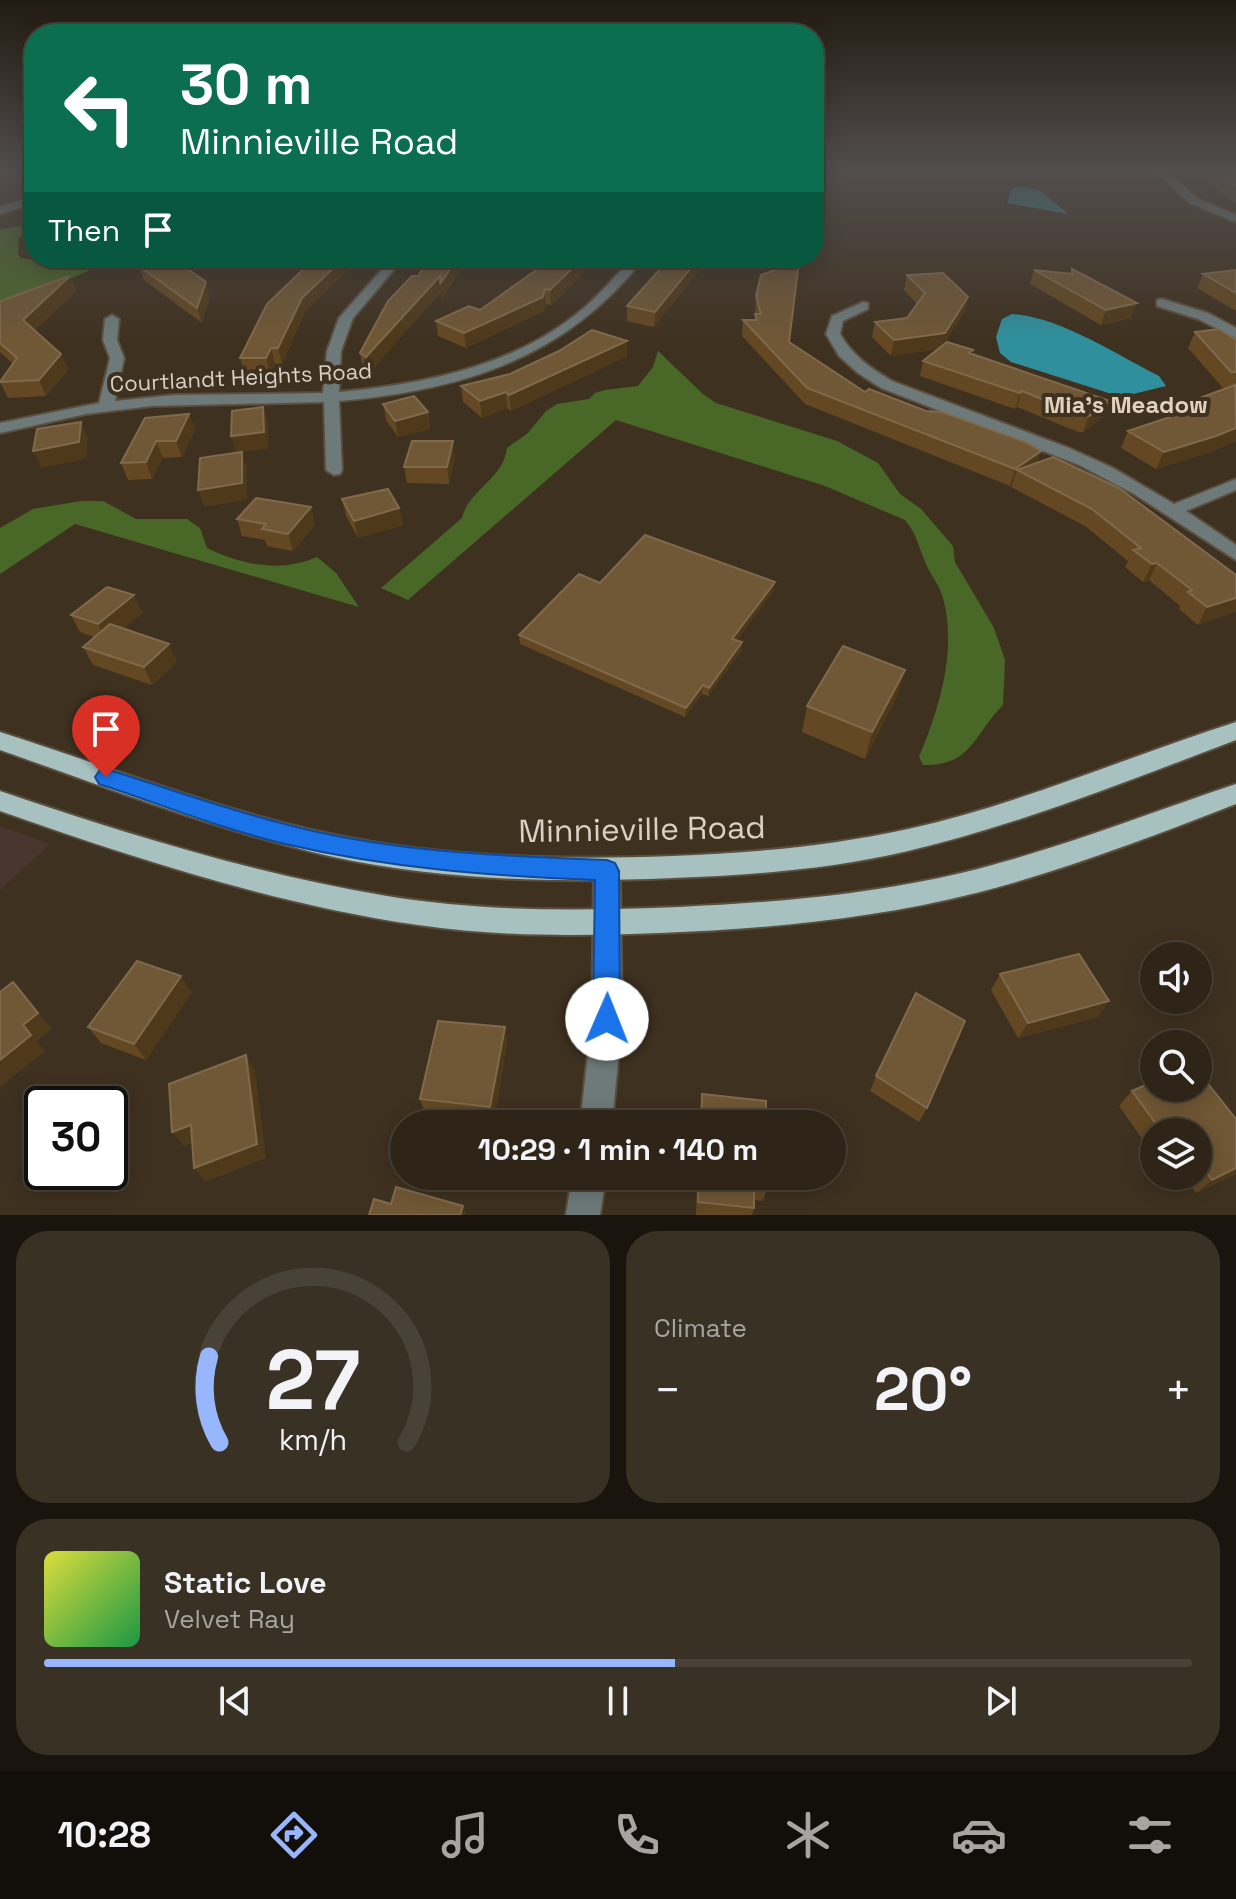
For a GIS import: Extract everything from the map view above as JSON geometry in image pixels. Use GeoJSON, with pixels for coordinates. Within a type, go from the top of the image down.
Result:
{"type":"FeatureCollection","features":[{"type":"Feature","properties":{"kind":"main road","name":"Minnieville Road"},"geometry":{"type":"LineString","coordinates":[[0,741],[295,836],[379,853],[496,866],[607,871],[772,861],[827,855],[907,840],[1016,810],[1236,731]]}},
{"type":"Feature","properties":{"kind":"main road"},"geometry":{"type":"LineString","coordinates":[[0,801],[238,876],[337,899],[442,916],[609,923],[775,915],[919,893],[975,881],[1109,843],[1236,794]]}},
{"type":"Feature","properties":{"kind":"street"},"geometry":{"type":"LineString","coordinates":[[334,470],[333,397],[337,335],[359,301],[389,268]]}},
{"type":"Feature","properties":{"kind":"street","name":"Courtlandt Heights Road"},"geometry":{"type":"LineString","coordinates":[[0,428],[106,407],[176,400],[333,397],[429,383],[514,356],[575,322],[628,268]]}},
{"type":"Feature","properties":{"kind":"street"},"geometry":{"type":"LineString","coordinates":[[1162,303],[1210,319],[1236,334]]}},
{"type":"Feature","properties":{"kind":"street"},"geometry":{"type":"LineString","coordinates":[[863,306],[837,319],[833,334],[845,354],[875,377],[901,391],[1077,458],[1174,510],[1236,554]]}},
{"type":"Feature","properties":{"kind":"street"},"geometry":{"type":"LineString","coordinates":[[106,407],[117,358],[110,340],[112,319]]}},
{"type":"Feature","properties":{"kind":"street"},"geometry":{"type":"LineString","coordinates":[[1174,510],[1236,484]]}},
{"type":"Feature","properties":{"kind":"street"},"geometry":{"type":"LineString","coordinates":[[597,1110],[607,1019],[607,871]]}},
{"type":"Feature","properties":{"kind":"street"},"geometry":{"type":"LineString","coordinates":[[583,1215],[587,1190]]}},
{"type":"Feature","properties":{"kind":"shaded area"},"geometry":{"type":"Polygon","coordinates":[[[0,826],[50,844],[0,890],[0,826]]]}},
{"type":"Feature","properties":{"kind":"green space"},"geometry":{"type":"Polygon","coordinates":[[[24,227],[24,235],[19,237],[18,254],[24,258],[24,268],[95,268],[0,309],[0,229],[24,227]]]}},
{"type":"Feature","properties":{"kind":"green space"},"geometry":{"type":"Polygon","coordinates":[[[658,351],[716,403],[837,441],[878,463],[900,494],[921,509],[953,546],[955,562],[994,628],[1005,660],[1003,705],[962,754],[939,764],[923,765],[919,757],[945,676],[948,633],[941,592],[905,520],[825,486],[616,420],[408,600],[381,588],[462,518],[471,499],[499,468],[507,448],[528,433],[546,411],[557,404],[589,399],[605,390],[638,386],[653,367],[658,351]]]}},
{"type":"Feature","properties":{"kind":"green space"},"geometry":{"type":"Polygon","coordinates":[[[81,501],[103,501],[136,519],[187,519],[200,528],[207,548],[247,563],[289,565],[317,557],[336,573],[359,607],[75,524],[0,574],[0,528],[33,509],[81,501]]]}},
{"type":"Feature","properties":{"kind":"water"},"geometry":{"type":"Polygon","coordinates":[[[1012,314],[1068,329],[1159,376],[1166,386],[1121,397],[1011,362],[1000,353],[996,337],[1002,319],[1012,314]]]}},
{"type":"Feature","properties":{"kind":"building"},"geometry":{"type":"Polygon","coordinates":[[[142,268],[186,268],[206,282],[197,308],[142,268]]]}},
{"type":"Feature","properties":{"kind":"building"},"geometry":{"type":"Polygon","coordinates":[[[305,268],[334,268],[302,298],[278,348],[271,348],[266,358],[240,358],[267,304],[305,268]]]}},
{"type":"Feature","properties":{"kind":"building"},"geometry":{"type":"Polygon","coordinates":[[[423,268],[451,268],[440,284],[441,275],[366,357],[360,353],[388,301],[412,276],[418,276],[423,268]]]}},
{"type":"Feature","properties":{"kind":"building"},"geometry":{"type":"Polygon","coordinates":[[[539,268],[573,268],[550,290],[545,289],[543,297],[464,333],[436,321],[469,306],[480,310],[539,268]]]}},
{"type":"Feature","properties":{"kind":"building"},"geometry":{"type":"Polygon","coordinates":[[[661,268],[691,268],[655,312],[627,306],[661,268]]]}},
{"type":"Feature","properties":{"kind":"building"},"geometry":{"type":"Polygon","coordinates":[[[781,268],[798,268],[789,342],[865,392],[869,389],[926,411],[942,412],[1025,442],[1041,451],[1015,469],[807,388],[743,320],[757,320],[755,314],[761,314],[756,296],[761,275],[781,268]]]}},
{"type":"Feature","properties":{"kind":"building"},"geometry":{"type":"Polygon","coordinates":[[[1072,269],[1137,303],[1106,310],[1034,270],[1072,274],[1072,269]]]}},
{"type":"Feature","properties":{"kind":"building"},"geometry":{"type":"Polygon","coordinates":[[[1236,270],[1236,293],[1203,274],[1236,270]]]}},
{"type":"Feature","properties":{"kind":"building"},"geometry":{"type":"Polygon","coordinates":[[[943,273],[968,297],[945,333],[894,340],[875,322],[907,318],[925,293],[907,275],[943,273]]]}},
{"type":"Feature","properties":{"kind":"building"},"geometry":{"type":"Polygon","coordinates":[[[70,276],[23,320],[61,354],[39,380],[0,382],[17,358],[0,343],[0,302],[70,276]]]}},
{"type":"Feature","properties":{"kind":"building"},"geometry":{"type":"Polygon","coordinates":[[[1219,329],[1236,340],[1236,372],[1231,372],[1195,332],[1219,329]]]}},
{"type":"Feature","properties":{"kind":"building"},"geometry":{"type":"Polygon","coordinates":[[[592,330],[627,341],[509,395],[506,392],[480,401],[461,386],[510,374],[559,351],[592,330]]]}},
{"type":"Feature","properties":{"kind":"building"},"geometry":{"type":"Polygon","coordinates":[[[947,342],[973,350],[969,353],[1110,401],[1089,416],[1084,416],[1022,391],[1020,393],[923,361],[947,342]]]}},
{"type":"Feature","properties":{"kind":"building"},"geometry":{"type":"Polygon","coordinates":[[[1235,385],[1236,428],[1164,452],[1128,431],[1182,413],[1173,408],[1235,385]]]}},
{"type":"Feature","properties":{"kind":"building"},"geometry":{"type":"Polygon","coordinates":[[[414,396],[428,412],[395,421],[383,404],[414,396]]]}},
{"type":"Feature","properties":{"kind":"building"},"geometry":{"type":"Polygon","coordinates":[[[263,407],[264,432],[231,436],[232,411],[263,407]]]}},
{"type":"Feature","properties":{"kind":"building"},"geometry":{"type":"Polygon","coordinates":[[[189,414],[176,441],[156,441],[146,462],[121,463],[145,418],[189,414]]]}},
{"type":"Feature","properties":{"kind":"building"},"geometry":{"type":"Polygon","coordinates":[[[81,422],[79,442],[33,451],[37,429],[81,422]]]}},
{"type":"Feature","properties":{"kind":"building"},"geometry":{"type":"Polygon","coordinates":[[[412,441],[453,441],[447,467],[404,467],[412,441]]]}},
{"type":"Feature","properties":{"kind":"building"},"geometry":{"type":"Polygon","coordinates":[[[242,452],[242,483],[198,490],[200,458],[242,452]]]}},
{"type":"Feature","properties":{"kind":"building"},"geometry":{"type":"Polygon","coordinates":[[[1053,457],[1119,488],[1236,575],[1236,598],[1207,607],[1188,592],[1192,590],[1157,563],[1152,564],[1133,550],[1141,548],[1092,509],[1017,470],[1053,457]]]}},
{"type":"Feature","properties":{"kind":"building"},"geometry":{"type":"Polygon","coordinates":[[[388,489],[399,508],[354,521],[342,499],[388,489]]]}},
{"type":"Feature","properties":{"kind":"building"},"geometry":{"type":"Polygon","coordinates":[[[256,498],[311,507],[288,534],[262,529],[266,524],[237,519],[256,498]]]}},
{"type":"Feature","properties":{"kind":"building"},"geometry":{"type":"Polygon","coordinates":[[[645,535],[775,582],[732,639],[742,642],[709,688],[703,685],[686,708],[519,635],[579,574],[600,583],[645,535]]]}},
{"type":"Feature","properties":{"kind":"building"},"geometry":{"type":"Polygon","coordinates":[[[107,587],[134,595],[98,624],[71,615],[107,587]]]}},
{"type":"Feature","properties":{"kind":"building"},"geometry":{"type":"Polygon","coordinates":[[[110,624],[169,644],[144,667],[83,647],[110,624]]]}},
{"type":"Feature","properties":{"kind":"building"},"geometry":{"type":"Polygon","coordinates":[[[843,646],[905,670],[872,732],[807,706],[843,646]]]}},
{"type":"Feature","properties":{"kind":"building"},"geometry":{"type":"Polygon","coordinates":[[[1079,954],[1109,1001],[1028,1023],[1000,974],[1079,954]]]}},
{"type":"Feature","properties":{"kind":"building"},"geometry":{"type":"Polygon","coordinates":[[[137,961],[181,976],[134,1044],[88,1027],[137,961]]]}},
{"type":"Feature","properties":{"kind":"building"},"geometry":{"type":"Polygon","coordinates":[[[13,982],[38,1013],[23,1025],[31,1035],[0,1060],[0,992],[13,982]]]}},
{"type":"Feature","properties":{"kind":"building"},"geometry":{"type":"Polygon","coordinates":[[[916,993],[965,1021],[927,1108],[876,1076],[916,993]]]}},
{"type":"Feature","properties":{"kind":"building"},"geometry":{"type":"Polygon","coordinates":[[[438,1021],[505,1027],[490,1107],[420,1099],[438,1021]]]}},
{"type":"Feature","properties":{"kind":"building"},"geometry":{"type":"Polygon","coordinates":[[[246,1055],[257,1144],[194,1168],[191,1125],[172,1132],[169,1084],[246,1055]]]}},
{"type":"Feature","properties":{"kind":"building"},"geometry":{"type":"Polygon","coordinates":[[[1140,1087],[1140,1102],[1132,1091],[1140,1087]]]}},
{"type":"Feature","properties":{"kind":"building"},"geometry":{"type":"Polygon","coordinates":[[[1212,1089],[1236,1119],[1236,1168],[1212,1180],[1212,1118],[1152,1118],[1140,1102],[1212,1102],[1212,1089]]]}},
{"type":"Feature","properties":{"kind":"building"},"geometry":{"type":"Polygon","coordinates":[[[702,1094],[766,1101],[766,1110],[701,1110],[702,1094]]]}},
{"type":"Feature","properties":{"kind":"building"},"geometry":{"type":"Polygon","coordinates":[[[395,1190],[407,1190],[463,1206],[460,1215],[369,1215],[374,1199],[391,1204],[395,1190]]]}},
{"type":"Feature","properties":{"kind":"building"},"geometry":{"type":"Polygon","coordinates":[[[698,1190],[754,1190],[754,1208],[698,1202],[698,1190]]]}},
{"type":"Feature","properties":{"kind":"district","name":"Mia's Meadow"},"geometry":{"type":"Point","coordinates":[1126,404]}},
{"type":"Feature","properties":{"kind":"route"},"geometry":{"type":"LineString","coordinates":[[106,777],[281,833],[379,853],[496,866],[607,871],[607,1019]]}}]}
